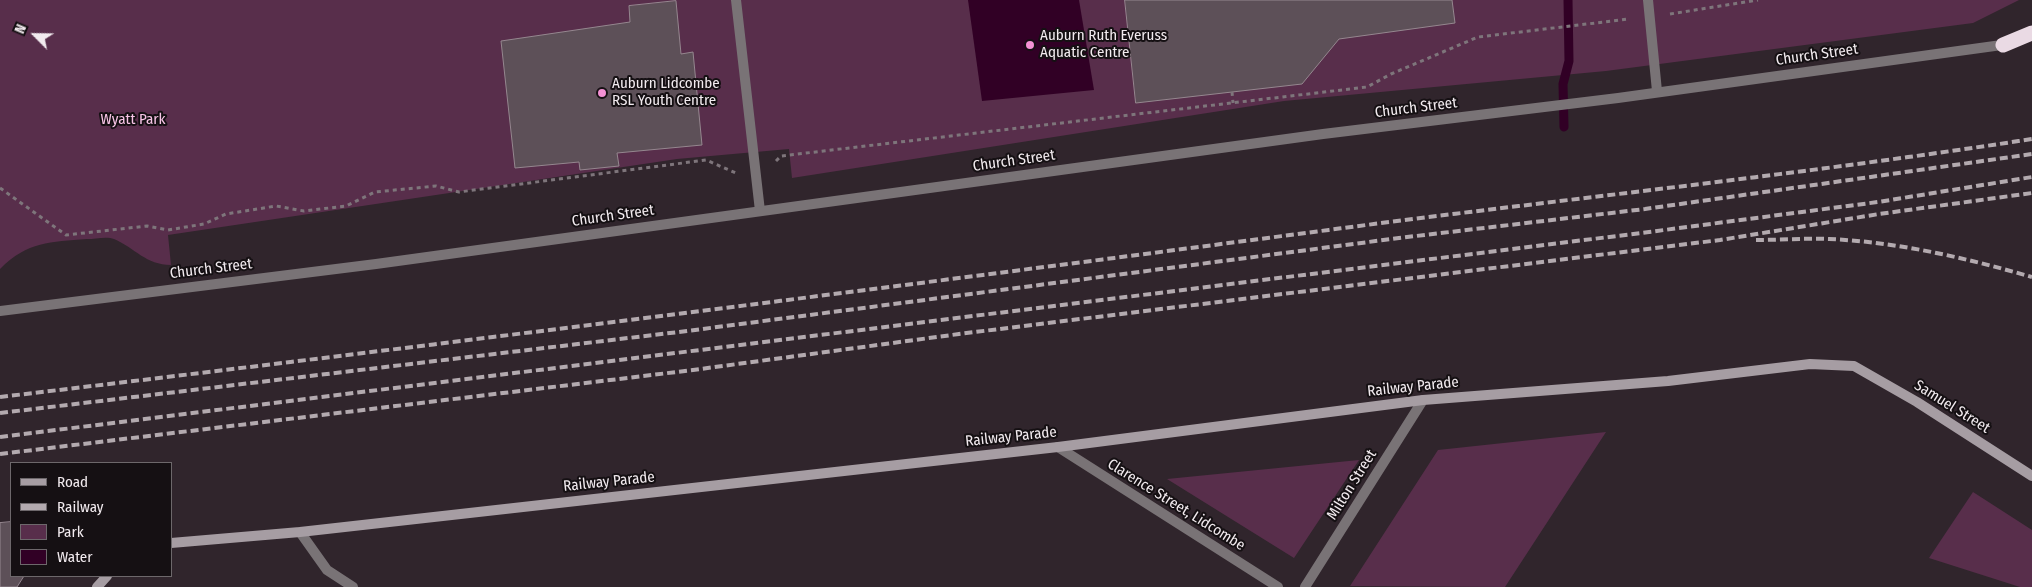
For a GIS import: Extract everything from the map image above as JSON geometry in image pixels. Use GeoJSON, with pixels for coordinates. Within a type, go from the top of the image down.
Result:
{"type":"FeatureCollection","features":[{"type":"Feature","properties":{"kind":"highway"},"geometry":{"type":"LineString","coordinates":[[2003,45],[2032,33]]}},
{"type":"Feature","properties":{"kind":"street"},"geometry":{"type":"LineString","coordinates":[[736,0],[760,211]]}},
{"type":"Feature","properties":{"kind":"street"},"geometry":{"type":"LineString","coordinates":[[1648,0],[1657,92]]}},
{"type":"Feature","properties":{"kind":"street","name":"Church Street"},"geometry":{"type":"LineString","coordinates":[[0,311],[376,264],[1324,134],[1598,100],[2032,40]]}},
{"type":"Feature","properties":{"kind":"street","name":"Railway Parade"},"geometry":{"type":"LineString","coordinates":[[172,543],[300,532],[1058,448],[1423,400],[1668,381],[1810,364],[1854,366]]}},
{"type":"Feature","properties":{"kind":"street","name":"Samuel Street"},"geometry":{"type":"LineString","coordinates":[[1854,366],[1917,402],[2032,476]]}},
{"type":"Feature","properties":{"kind":"street","name":"Milton Street"},"geometry":{"type":"LineString","coordinates":[[1305,587],[1423,400]]}},
{"type":"Feature","properties":{"kind":"street","name":"Clarence Street, Lidcombe"},"geometry":{"type":"LineString","coordinates":[[1058,448],[1278,587]]}},
{"type":"Feature","properties":{"kind":"street"},"geometry":{"type":"LineString","coordinates":[[300,532],[327,570],[353,587]]}},
{"type":"Feature","properties":{"kind":"street"},"geometry":{"type":"LineString","coordinates":[[97,587],[106,577]]}},
{"type":"Feature","properties":{"kind":"path"},"geometry":{"type":"LineString","coordinates":[[1541,30],[1651,17],[1758,0]]}},
{"type":"Feature","properties":{"kind":"path"},"geometry":{"type":"LineString","coordinates":[[1232,92],[1233,103]]}},
{"type":"Feature","properties":{"kind":"green space","name":"Wyatt Park"},"geometry":{"type":"Polygon","coordinates":[[[0,0],[2019,0],[1973,23],[1606,71],[1284,101],[792,178],[789,149],[677,159],[168,235],[171,265],[154,262],[111,238],[51,242],[20,253],[0,269],[0,0]]]}},
{"type":"Feature","properties":{"kind":"green space"},"geometry":{"type":"Polygon","coordinates":[[[1606,432],[1505,587],[1350,586],[1438,450],[1606,432]]]}},
{"type":"Feature","properties":{"kind":"green space"},"geometry":{"type":"Polygon","coordinates":[[[1359,460],[1294,558],[1167,479],[1359,460]]]}},
{"type":"Feature","properties":{"kind":"green space"},"geometry":{"type":"Polygon","coordinates":[[[1973,492],[2032,530],[2032,587],[2020,587],[1929,558],[1973,492]]]}},
{"type":"Feature","properties":{"kind":"water","name":"Auburn Ruth Everuss Aquatic Centre"},"geometry":{"type":"Polygon","coordinates":[[[968,0],[1079,0],[1094,90],[982,101],[968,0]]]}},
{"type":"Feature","properties":{"kind":"building"},"geometry":{"type":"Polygon","coordinates":[[[1125,0],[1452,0],[1455,23],[1339,39],[1302,84],[1136,103],[1125,0]]]}},
{"type":"Feature","properties":{"kind":"building","name":"Auburn Lidcombe RSL Youth Centre"},"geometry":{"type":"Polygon","coordinates":[[[676,1],[681,54],[693,52],[702,145],[617,153],[619,166],[580,170],[579,162],[515,168],[501,41],[630,22],[629,6],[676,1]]]}},
{"type":"Feature","properties":{"kind":"building"},"geometry":{"type":"Polygon","coordinates":[[[10,522],[10,577],[23,577],[17,587],[0,587],[0,523],[10,522]]]}},
{"type":"Feature","properties":{"kind":"waterway"},"geometry":{"type":"LineString","coordinates":[[1564,127],[1563,84],[1569,61],[1568,0]]}},
{"type":"Feature","properties":{"kind":"railway"},"geometry":{"type":"LineString","coordinates":[[0,397],[521,334],[1389,222],[1791,173],[2032,139]]}},
{"type":"Feature","properties":{"kind":"railway"},"geometry":{"type":"LineString","coordinates":[[0,413],[687,331],[1399,238],[1645,209],[2032,154]]}},
{"type":"Feature","properties":{"kind":"railway"},"geometry":{"type":"LineString","coordinates":[[0,437],[1649,232],[1878,202],[2032,177]]}},
{"type":"Feature","properties":{"kind":"railway"},"geometry":{"type":"LineString","coordinates":[[0,454],[693,370],[959,334],[1720,240],[1879,214],[2032,193]]}},
{"type":"Feature","properties":{"kind":"railway"},"geometry":{"type":"LineString","coordinates":[[1756,240],[1829,239],[1906,247],[1957,257],[2032,277]]}},
{"type":"Feature","properties":{"kind":"place","name":"Auburn Ruth Everuss Aquatic Centre"},"geometry":{"type":"Point","coordinates":[1030,45]}},
{"type":"Feature","properties":{"kind":"place","name":"Auburn Lidcombe RSL Youth Centre"},"geometry":{"type":"Point","coordinates":[602,93]}}]}
